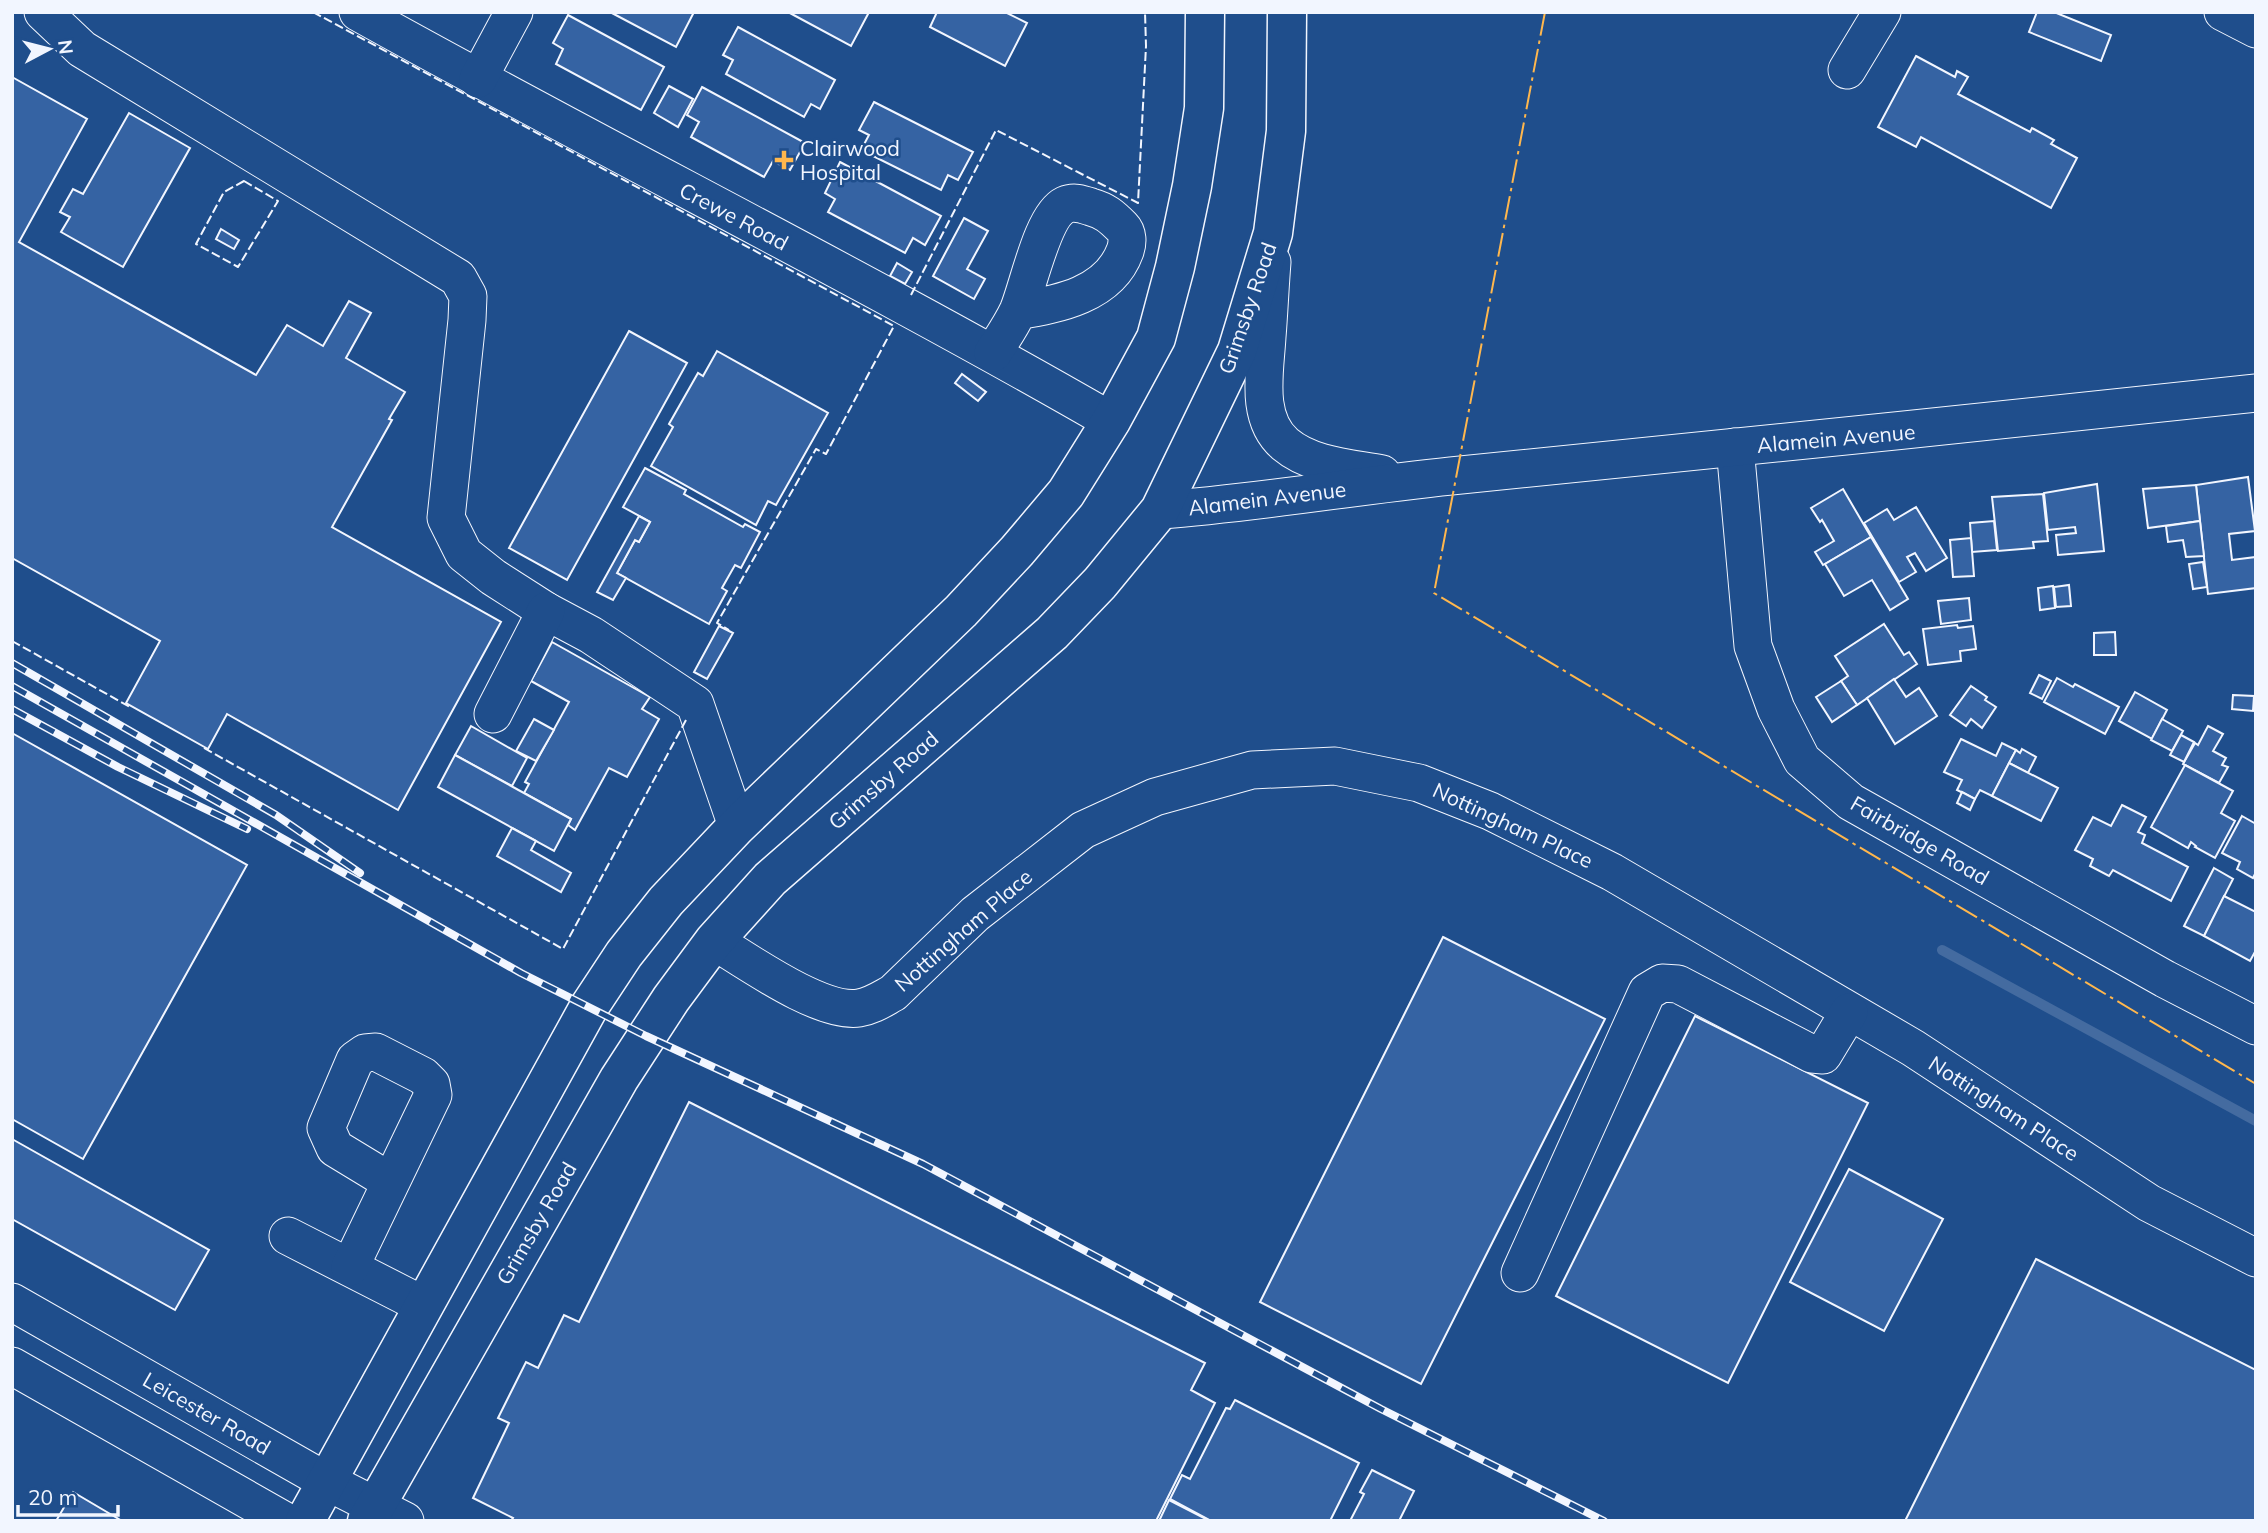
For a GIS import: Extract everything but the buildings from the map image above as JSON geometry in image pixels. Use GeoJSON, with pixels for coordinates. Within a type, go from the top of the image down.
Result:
{"type":"FeatureCollection","features":[{"type":"Feature","properties":{"kind":"highway"},"geometry":{"type":"LineString","coordinates":[[305,1521],[595,996],[624,954],[666,901],[737,827],[961,611],[1017,551],[1066,493],[1111,421],[1156,338],[1175,267],[1192,186],[1204,108],[1205,12]]}},
{"type":"Feature","properties":{"kind":"highway","name":"Grimsby Road"},"geometry":{"type":"LineString","coordinates":[[382,1516],[619,1079],[671,999],[714,941],[770,879],[1052,633],[1100,583],[1160,510],[1237,351],[1273,233],[1286,131],[1287,12]]}},
{"type":"Feature","properties":{"kind":"highway"},"geometry":{"type":"LineString","coordinates":[[666,901],[714,941]]}},
{"type":"Feature","properties":{"kind":"street"},"geometry":{"type":"LineString","coordinates":[[43,12],[82,49],[458,278],[468,296],[467,320],[446,518],[464,554],[494,578],[546,611],[591,635],[695,704],[737,827]]}},
{"type":"Feature","properties":{"kind":"street","name":"Crewe Road"},"geometry":{"type":"LineString","coordinates":[[358,12],[478,79],[993,353],[1111,421]]}},
{"type":"Feature","properties":{"kind":"street"},"geometry":{"type":"LineString","coordinates":[[478,79],[514,12]]}},
{"type":"Feature","properties":{"kind":"street"},"geometry":{"type":"LineString","coordinates":[[1847,70],[1882,12]]}},
{"type":"Feature","properties":{"kind":"street"},"geometry":{"type":"LineString","coordinates":[[2223,12],[2256,29]]}},
{"type":"Feature","properties":{"kind":"street","name":"Alamein Avenue"},"geometry":{"type":"LineString","coordinates":[[1273,233],[1263,390],[1268,418],[1275,434],[1298,453],[1315,460],[1415,479]]}},
{"type":"Feature","properties":{"kind":"street"},"geometry":{"type":"LineString","coordinates":[[993,353],[1018,311]]}},
{"type":"Feature","properties":{"kind":"street","name":"Alamein Avenue"},"geometry":{"type":"LineString","coordinates":[[1160,510],[1415,479],[1868,436],[2256,393]]}},
{"type":"Feature","properties":{"kind":"street","name":"Fairbridge Road"},"geometry":{"type":"LineString","coordinates":[[1735,447],[1753,646],[1776,709],[1802,760],[1851,802],[2165,979],[2256,1026]]}},
{"type":"Feature","properties":{"kind":"street"},"geometry":{"type":"LineString","coordinates":[[493,713],[546,611]]}},
{"type":"Feature","properties":{"kind":"street","name":"Nottingham Place"},"geometry":{"type":"LineString","coordinates":[[714,941],[790,987],[836,1007],[858,1008],[893,993],[975,914],[1083,830],[1155,797],[1251,770],[1335,766],[1419,783],[1490,811],[1612,872],[1913,1048],[2149,1203],[2256,1258]]}},
{"type":"Feature","properties":{"kind":"street"},"geometry":{"type":"LineString","coordinates":[[1520,1273],[1647,992],[1662,983],[1678,985],[1812,1054],[1823,1055],[1849,1012]]}},
{"type":"Feature","properties":{"kind":"street"},"geometry":{"type":"LineString","coordinates":[[350,1267],[391,1182]]}},
{"type":"Feature","properties":{"kind":"street"},"geometry":{"type":"LineString","coordinates":[[288,1236],[423,1305]]}},
{"type":"Feature","properties":{"kind":"street","name":"Leicester Road"},"geometry":{"type":"LineString","coordinates":[[12,1302],[326,1481],[382,1516]]}},
{"type":"Feature","properties":{"kind":"street"},"geometry":{"type":"LineString","coordinates":[[12,1366],[285,1521]]}},
{"type":"Feature","properties":{"kind":"waterway"},"geometry":{"type":"LineString","coordinates":[[1942,950],[2256,1121]]}},
{"type":"Feature","properties":{"kind":"railway"},"geometry":{"type":"LineString","coordinates":[[12,663],[276,815],[360,873]]}},
{"type":"Feature","properties":{"kind":"railway"},"geometry":{"type":"LineString","coordinates":[[12,686],[521,973],[646,1036],[923,1164],[1381,1409],[1604,1521]]}},
{"type":"Feature","properties":{"kind":"railway"},"geometry":{"type":"LineString","coordinates":[[12,709],[118,767],[247,829]]}},
{"type":"Feature","properties":{"kind":"fence"},"geometry":{"type":"LineString","coordinates":[[313,12],[894,326],[826,454],[816,449],[717,623],[729,630]]}},
{"type":"Feature","properties":{"kind":"fence"},"geometry":{"type":"LineString","coordinates":[[911,295],[996,130],[1138,203],[1146,46],[1145,12]]}},
{"type":"Feature","properties":{"kind":"fence"},"geometry":{"type":"LineString","coordinates":[[244,181],[278,201],[238,267],[196,244],[224,192],[244,181]]}},
{"type":"Feature","properties":{"kind":"fence"},"geometry":{"type":"LineString","coordinates":[[12,641],[130,707]]}},
{"type":"Feature","properties":{"kind":"fence"},"geometry":{"type":"LineString","coordinates":[[204,748],[563,949],[686,720]]}},
{"type":"Feature","properties":{"kind":"power"},"geometry":{"type":"LineString","coordinates":[[1545,12],[1434,593],[2256,1084]]}},
{"type":"Feature","properties":{"kind":"place","name":"Clairwood Hospital"},"geometry":{"type":"Point","coordinates":[784,160]}}]}
